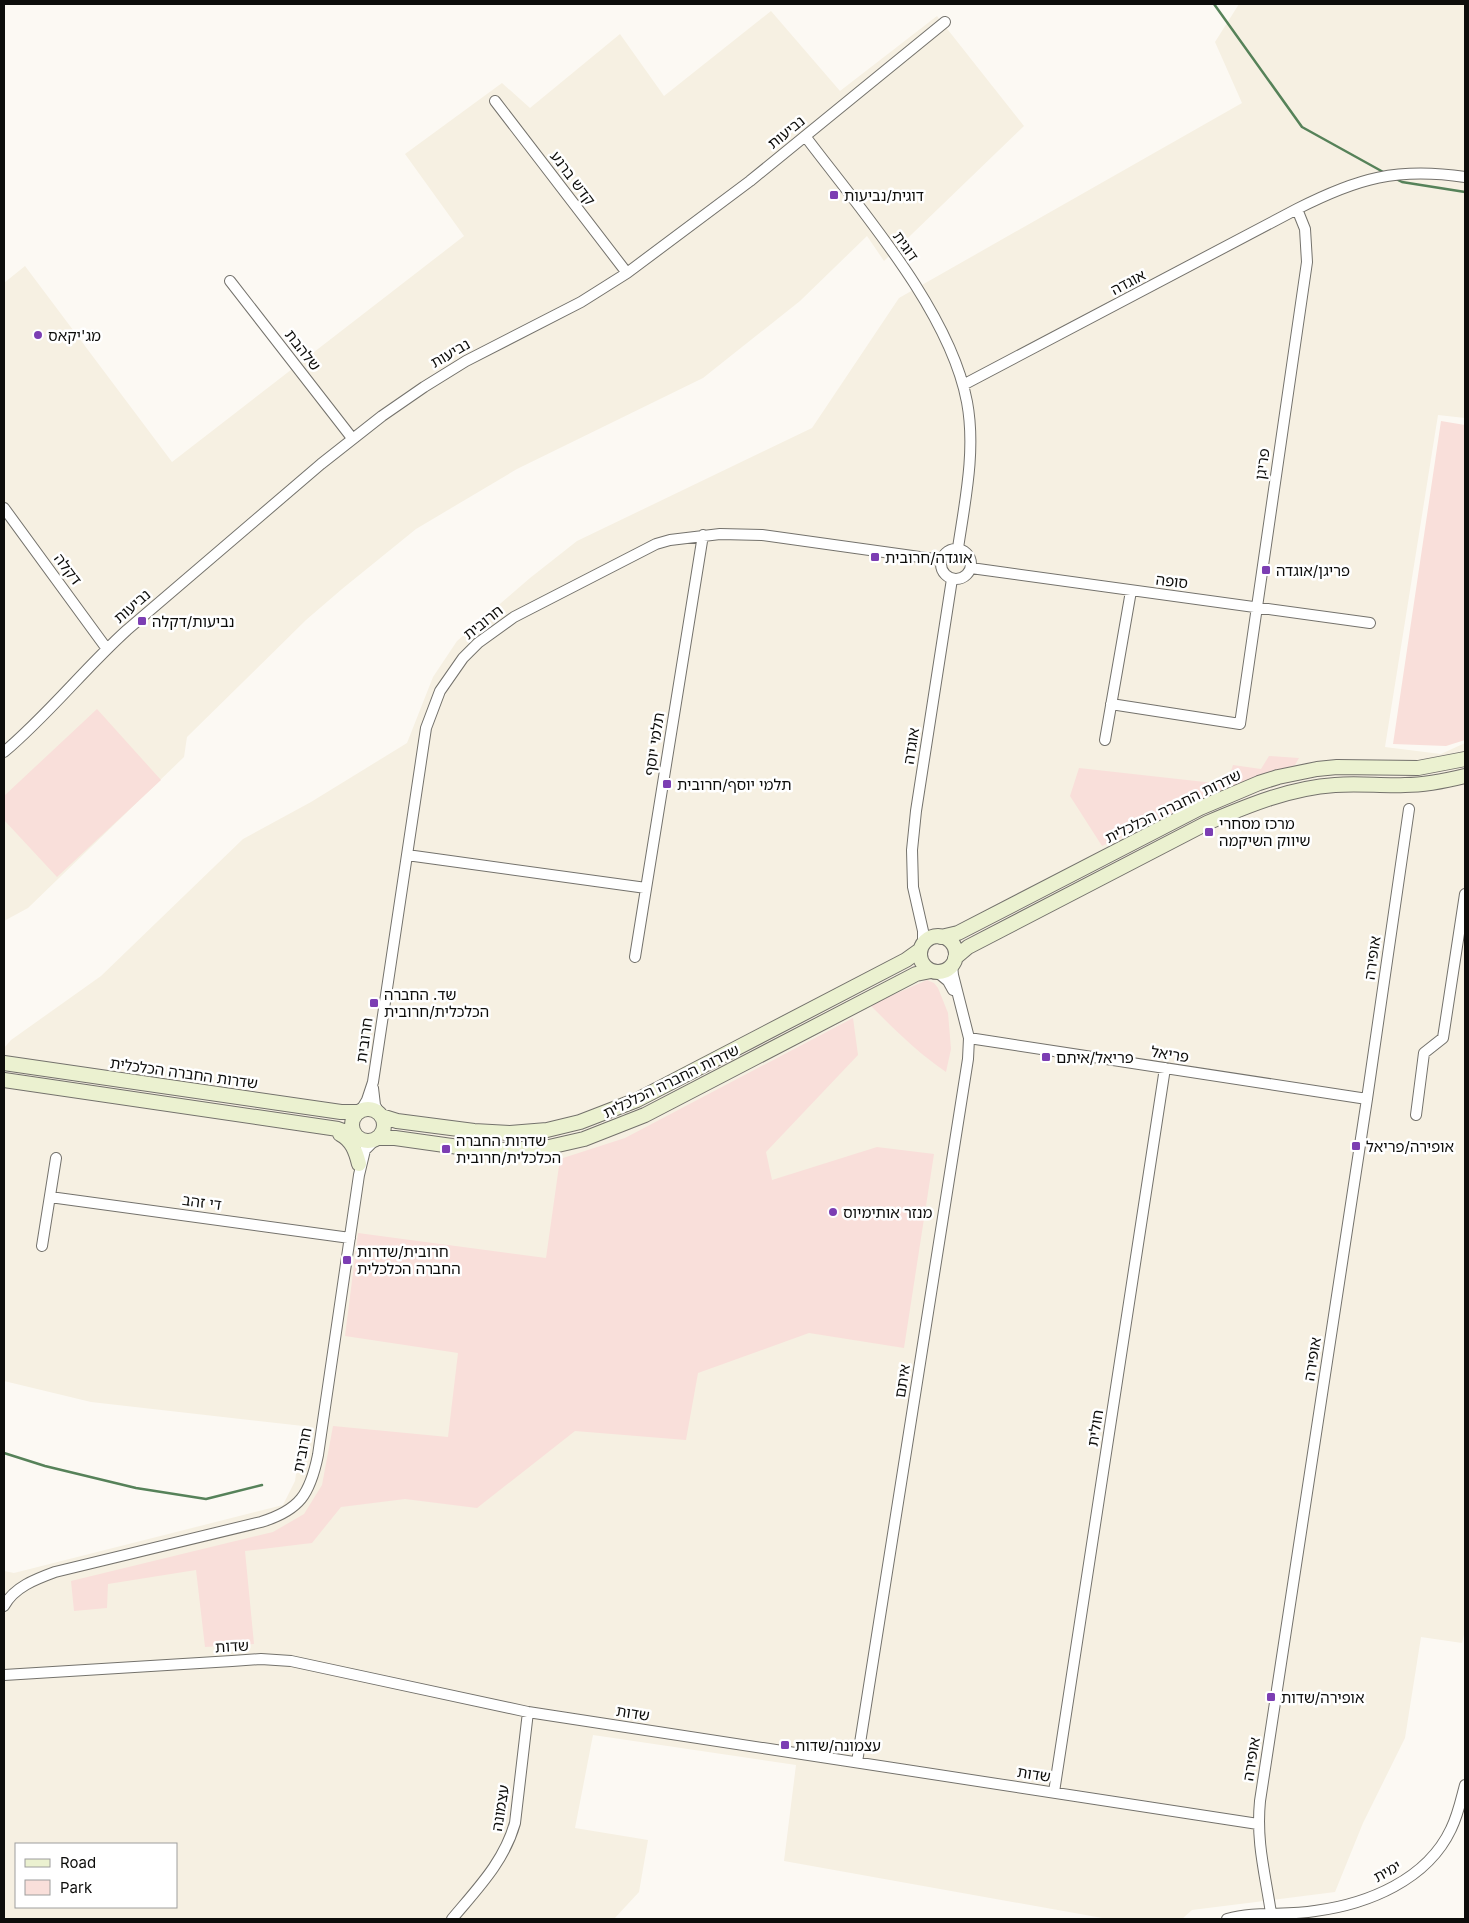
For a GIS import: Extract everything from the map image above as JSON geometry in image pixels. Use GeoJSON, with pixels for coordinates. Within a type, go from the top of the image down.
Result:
{"type":"FeatureCollection","features":[{"type":"Feature","properties":{"kind":"main road","name":"שדרות החברה הכלכלית"},"geometry":{"type":"LineString","coordinates":[[380,1115],[397,1121],[493,1133],[547,1130],[580,1122],[637,1100],[906,960],[930,942],[958,933],[1200,808],[1259,783],[1317,769],[1337,767],[1418,768],[1465,759]]}},
{"type":"Feature","properties":{"kind":"main road","name":"שדרות החברה הכלכלית"},"geometry":{"type":"LineString","coordinates":[[954,961],[968,948],[1198,828],[1265,799],[1319,786],[1338,784],[1419,785],[1465,776]]}},
{"type":"Feature","properties":{"kind":"main road"},"geometry":{"type":"LineString","coordinates":[[930,942],[951,942],[955,952],[954,961],[943,971],[934,972],[923,965],[921,960],[930,942]]}},
{"type":"Feature","properties":{"kind":"main road","name":"שדרות החברה הכלכלית"},"geometry":{"type":"LineString","coordinates":[[376,1139],[388,1137],[473,1149],[510,1150],[549,1147],[584,1139],[645,1115],[916,974],[934,972]]}},
{"type":"Feature","properties":{"kind":"main road","name":"שדרות החברה הכלכלית"},"geometry":{"type":"LineString","coordinates":[[4,1062],[342,1112],[360,1111]]}},
{"type":"Feature","properties":{"kind":"main road"},"geometry":{"type":"LineString","coordinates":[[4,1080],[348,1131],[356,1136],[366,1141],[376,1139],[383,1130],[384,1125],[380,1115],[371,1109],[360,1111],[353,1120],[352,1125],[356,1136]]}},
{"type":"Feature","properties":{"kind":"main road"},"geometry":{"type":"LineString","coordinates":[[326,1128],[349,1140],[357,1154],[359,1170]]}},
{"type":"Feature","properties":{"kind":"street","name":"נביעות"},"geometry":{"type":"LineString","coordinates":[[4,752],[42,717],[107,649],[352,438],[445,373],[581,302],[627,273],[725,200],[945,22]]}},
{"type":"Feature","properties":{"kind":"street","name":"קדש ברנע"},"geometry":{"type":"LineString","coordinates":[[495,101],[627,273]]}},
{"type":"Feature","properties":{"kind":"street","name":"דוגית"},"geometry":{"type":"LineString","coordinates":[[805,136],[920,293],[946,339],[963,385]]}},
{"type":"Feature","properties":{"kind":"street","name":"אוגדה"},"geometry":{"type":"LineString","coordinates":[[963,385],[1297,209],[1362,181],[1390,174],[1420,172],[1465,178]]}},
{"type":"Feature","properties":{"kind":"street","name":"פריגן"},"geometry":{"type":"LineString","coordinates":[[1111,704],[1240,724],[1307,262],[1305,229],[1297,209]]}},
{"type":"Feature","properties":{"kind":"street","name":"שלהבת"},"geometry":{"type":"LineString","coordinates":[[230,281],[352,438]]}},
{"type":"Feature","properties":{"kind":"street"},"geometry":{"type":"LineString","coordinates":[[958,548],[968,474],[971,433],[963,385]]}},
{"type":"Feature","properties":{"kind":"street","name":"דקלה"},"geometry":{"type":"LineString","coordinates":[[4,508],[107,649]]}},
{"type":"Feature","properties":{"kind":"street","name":"חרובית"},"geometry":{"type":"LineString","coordinates":[[360,1111],[367,1100],[373,1082],[426,728],[440,691],[463,658],[478,643],[514,616],[636,553],[670,540],[720,534],[762,535],[942,560]]}},
{"type":"Feature","properties":{"kind":"street","name":"תלמי יוסף"},"geometry":{"type":"LineString","coordinates":[[635,957],[703,536]]}},
{"type":"Feature","properties":{"kind":"street"},"geometry":{"type":"LineString","coordinates":[[958,548],[969,555],[971,568],[969,573],[962,579],[952,579],[944,574],[942,560],[948,551],[958,548]]}},
{"type":"Feature","properties":{"kind":"street","name":"סופה"},"geometry":{"type":"LineString","coordinates":[[971,568],[1370,623]]}},
{"type":"Feature","properties":{"kind":"street","name":"אוגדה"},"geometry":{"type":"LineString","coordinates":[[930,942],[913,887],[912,850],[916,811],[952,579]]}},
{"type":"Feature","properties":{"kind":"street"},"geometry":{"type":"LineString","coordinates":[[1105,740],[1130,591]]}},
{"type":"Feature","properties":{"kind":"street","name":"אופירה"},"geometry":{"type":"LineString","coordinates":[[1271,1913],[1259,1847],[1258,1824],[1409,809]]}},
{"type":"Feature","properties":{"kind":"street"},"geometry":{"type":"LineString","coordinates":[[407,854],[646,888]]}},
{"type":"Feature","properties":{"kind":"street"},"geometry":{"type":"LineString","coordinates":[[1416,1114],[1424,1053],[1443,1038],[1465,894]]}},
{"type":"Feature","properties":{"kind":"street","name":"איתם"},"geometry":{"type":"LineString","coordinates":[[857,1762],[965,1078],[969,1038],[953,975],[954,961]]}},
{"type":"Feature","properties":{"kind":"street"},"geometry":{"type":"LineString","coordinates":[[1454,966],[1465,967]]}},
{"type":"Feature","properties":{"kind":"street","name":"איתם"},"geometry":{"type":"LineString","coordinates":[[934,972],[948,981],[961,1004]]}},
{"type":"Feature","properties":{"kind":"street","name":"פריאל"},"geometry":{"type":"LineString","coordinates":[[969,1038],[1367,1099]]}},
{"type":"Feature","properties":{"kind":"street","name":"חולית"},"geometry":{"type":"LineString","coordinates":[[1054,1792],[1165,1068]]}},
{"type":"Feature","properties":{"kind":"street","name":"חרובית"},"geometry":{"type":"LineString","coordinates":[[373,1082],[375,1105],[380,1115]]}},
{"type":"Feature","properties":{"kind":"street","name":"חרובית"},"geometry":{"type":"LineString","coordinates":[[356,1136],[359,1170]]}},
{"type":"Feature","properties":{"kind":"street","name":"חרובית"},"geometry":{"type":"LineString","coordinates":[[4,1606],[14,1592],[38,1578],[54,1572],[260,1522],[277,1517],[301,1501],[309,1488],[318,1455],[359,1170],[365,1150],[376,1139]]}},
{"type":"Feature","properties":{"kind":"street"},"geometry":{"type":"LineString","coordinates":[[42,1246],[56,1158]]}},
{"type":"Feature","properties":{"kind":"street","name":"די זהב"},"geometry":{"type":"LineString","coordinates":[[50,1197],[350,1238]]}},
{"type":"Feature","properties":{"kind":"street","name":"שדות"},"geometry":{"type":"LineString","coordinates":[[4,1675],[232,1660],[292,1661],[528,1712],[1258,1824]]}},
{"type":"Feature","properties":{"kind":"street","name":"עצמונה"},"geometry":{"type":"LineString","coordinates":[[452,1919],[490,1874],[510,1841],[515,1823],[528,1712]]}},
{"type":"Feature","properties":{"kind":"street","name":"ימית"},"geometry":{"type":"LineString","coordinates":[[1227,1919],[1271,1913],[1314,1912],[1355,1902],[1390,1889],[1408,1879],[1438,1850],[1451,1830],[1459,1810],[1465,1785]]}},
{"type":"Feature","properties":{"kind":"shaded area"},"geometry":{"type":"Polygon","coordinates":[[[1239,4],[1465,4],[1465,418],[1438,415],[1385,747],[1441,754],[1465,743],[1465,1630],[1462,1643],[1421,1637],[1405,1738],[1363,1823],[1335,1892],[1192,1910],[1182,1919],[1108,1919],[784,1861],[796,1765],[593,1735],[575,1828],[648,1840],[639,1892],[614,1919],[4,1919],[4,1571],[14,1573],[283,1505],[295,1481],[303,1426],[91,1402],[4,1381],[4,1048],[11,1040],[101,976],[243,839],[311,802],[407,743],[433,677],[457,641],[530,578],[577,541],[812,428],[899,298],[1242,103],[1215,42],[1239,4]]]}},
{"type":"Feature","properties":{"kind":"shaded area"},"geometry":{"type":"Polygon","coordinates":[[[771,11],[840,91],[937,16],[1024,126],[884,261],[867,236],[800,301],[703,378],[517,469],[416,529],[306,620],[187,737],[184,757],[28,908],[4,921],[4,283],[25,266],[172,462],[464,236],[405,154],[502,83],[530,108],[620,34],[664,96],[771,11]]]}},
{"type":"Feature","properties":{"kind":"green space"},"geometry":{"type":"Polygon","coordinates":[[[1441,421],[1465,425],[1465,740],[1446,746],[1393,744],[1441,421]]]}},
{"type":"Feature","properties":{"kind":"green space"},"geometry":{"type":"Polygon","coordinates":[[[97,709],[161,780],[57,877],[4,820],[4,796],[97,709]]]}},
{"type":"Feature","properties":{"kind":"green space"},"geometry":{"type":"Polygon","coordinates":[[[1269,756],[1299,758],[1295,765],[1247,780],[1102,846],[1070,796],[1079,768],[1214,783],[1229,777],[1233,765],[1261,769],[1269,756]]]}},
{"type":"Feature","properties":{"kind":"green space"},"geometry":{"type":"Polygon","coordinates":[[[927,980],[934,983],[938,988],[948,1013],[951,1049],[946,1072],[916,1049],[870,1005],[927,980]]]}},
{"type":"Feature","properties":{"kind":"green space"},"geometry":{"type":"Polygon","coordinates":[[[853,1018],[858,1055],[766,1152],[772,1180],[877,1147],[934,1154],[904,1348],[809,1333],[698,1373],[686,1440],[575,1431],[477,1508],[405,1499],[341,1507],[312,1543],[245,1551],[254,1644],[205,1647],[196,1570],[108,1584],[107,1608],[74,1611],[71,1581],[273,1532],[304,1514],[322,1485],[333,1426],[448,1437],[458,1353],[345,1336],[358,1233],[546,1258],[560,1159],[625,1138],[853,1018]]]}},
{"type":"Feature","properties":{"kind":"waterway"},"geometry":{"type":"LineString","coordinates":[[1214,4],[1302,127],[1385,173]]}},
{"type":"Feature","properties":{"kind":"waterway"},"geometry":{"type":"LineString","coordinates":[[1396,179],[1402,182],[1465,192]]}},
{"type":"Feature","properties":{"kind":"waterway"},"geometry":{"type":"LineString","coordinates":[[4,1453],[45,1466],[136,1488],[206,1499],[262,1485]]}},
{"type":"Feature","properties":{"kind":"place","name":"דוגית/נביעות"},"geometry":{"type":"Point","coordinates":[834,195]}},
{"type":"Feature","properties":{"kind":"place","name":"מג'יקאס"},"geometry":{"type":"Point","coordinates":[38,335]}},
{"type":"Feature","properties":{"kind":"place","name":"אוגדה/חרובית"},"geometry":{"type":"Point","coordinates":[875,557]}},
{"type":"Feature","properties":{"kind":"place","name":"פריגן/אוגדה"},"geometry":{"type":"Point","coordinates":[1266,570]}},
{"type":"Feature","properties":{"kind":"place","name":"נביעות/דקלה"},"geometry":{"type":"Point","coordinates":[142,621]}},
{"type":"Feature","properties":{"kind":"place","name":"תלמי יוסף/חרובית"},"geometry":{"type":"Point","coordinates":[667,784]}},
{"type":"Feature","properties":{"kind":"place","name":"מרכז מסחרי שיווק השיקמה"},"geometry":{"type":"Point","coordinates":[1209,832]}},
{"type":"Feature","properties":{"kind":"place","name":"שד. החברה הכלכלית/חרובית"},"geometry":{"type":"Point","coordinates":[374,1003]}},
{"type":"Feature","properties":{"kind":"place","name":"פריאל/איתם"},"geometry":{"type":"Point","coordinates":[1046,1057]}},
{"type":"Feature","properties":{"kind":"place","name":"אופירה/פריאל"},"geometry":{"type":"Point","coordinates":[1356,1146]}},
{"type":"Feature","properties":{"kind":"place","name":"שדרות החברה הכלכלית/חרובית"},"geometry":{"type":"Point","coordinates":[446,1149]}},
{"type":"Feature","properties":{"kind":"place","name":"מנזר אותימיוס"},"geometry":{"type":"Point","coordinates":[833,1212]}},
{"type":"Feature","properties":{"kind":"place","name":"חרובית/שדרות החברה הכלכלית"},"geometry":{"type":"Point","coordinates":[347,1260]}},
{"type":"Feature","properties":{"kind":"place","name":"אופירה/שדות"},"geometry":{"type":"Point","coordinates":[1271,1697]}},
{"type":"Feature","properties":{"kind":"place","name":"עצמונה/שדות"},"geometry":{"type":"Point","coordinates":[785,1745]}}]}
